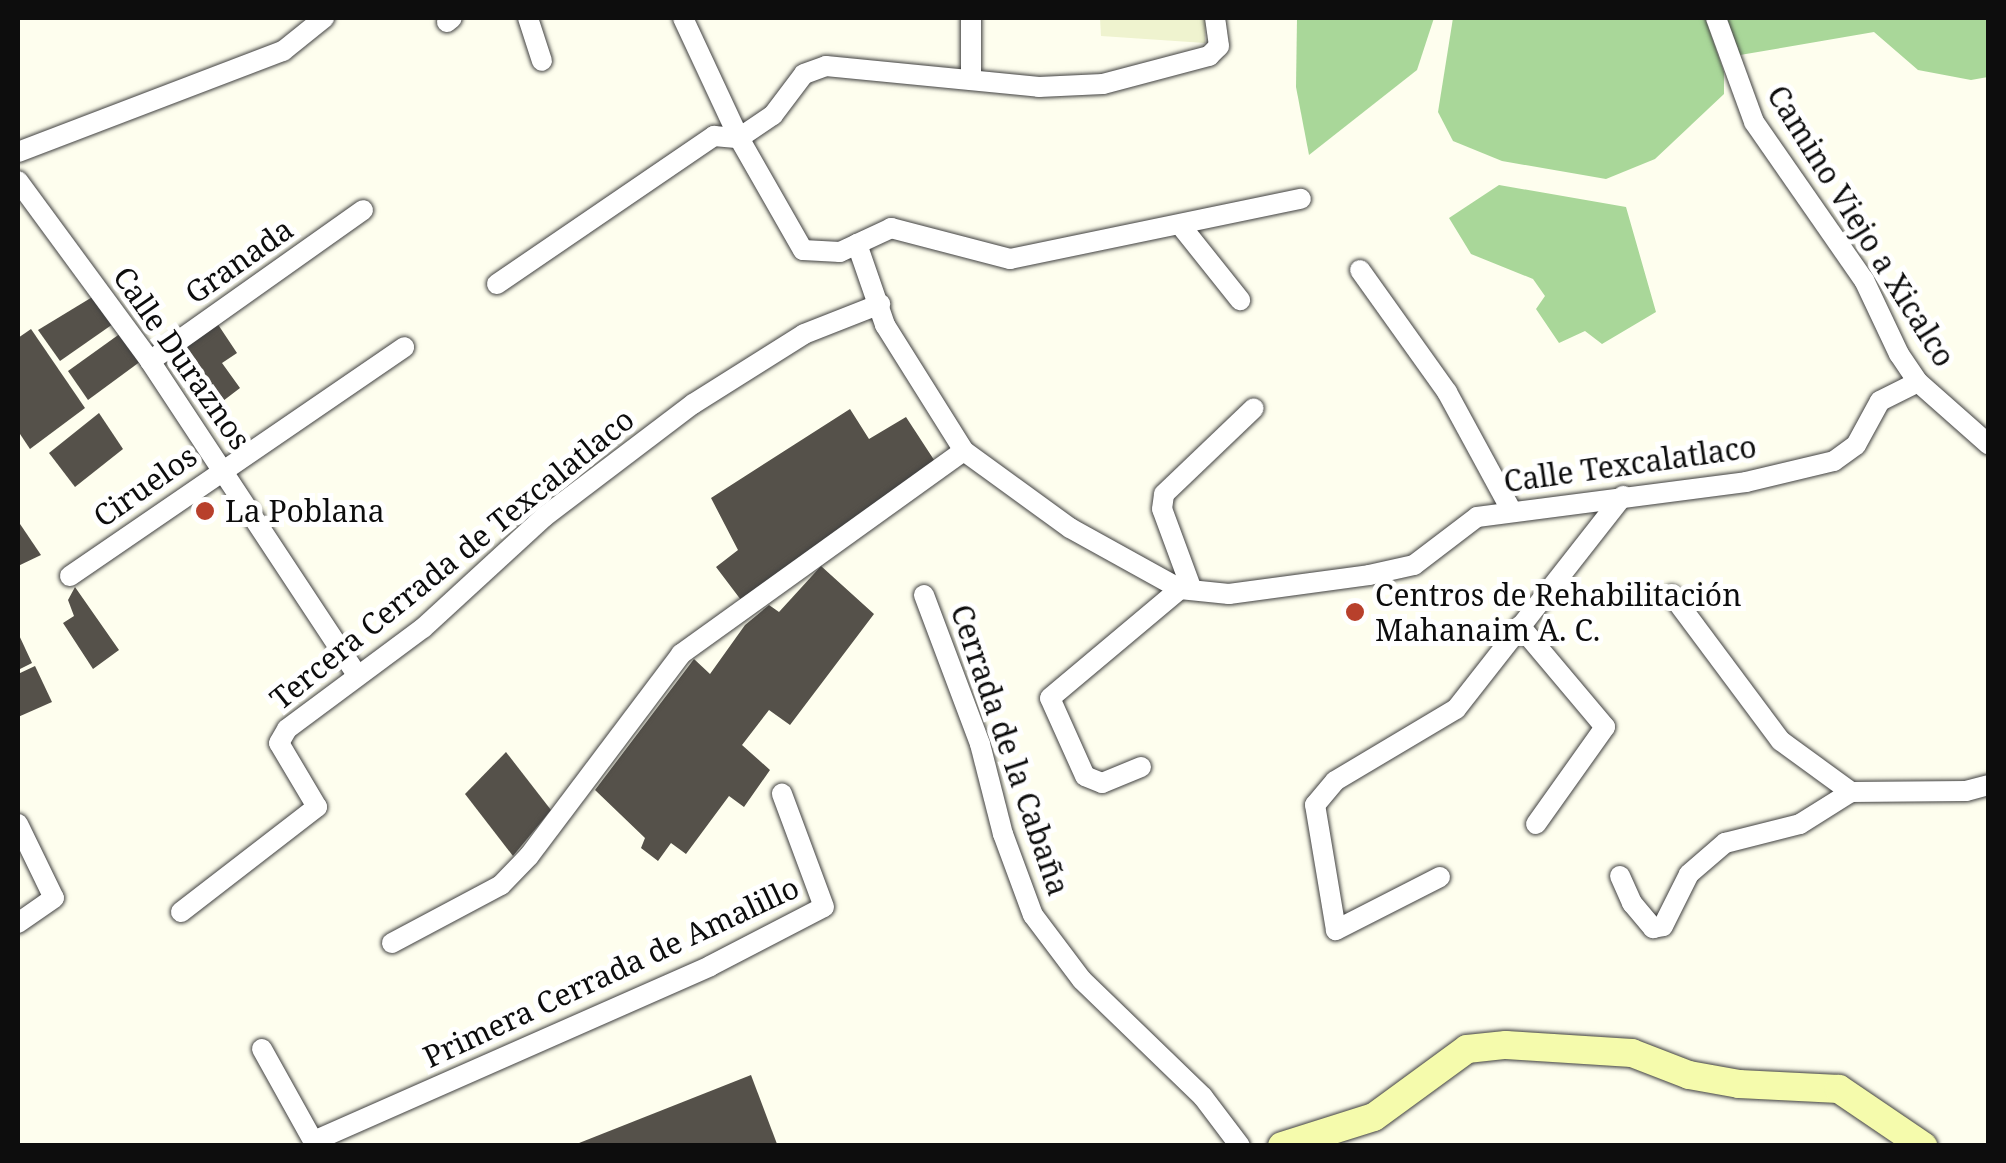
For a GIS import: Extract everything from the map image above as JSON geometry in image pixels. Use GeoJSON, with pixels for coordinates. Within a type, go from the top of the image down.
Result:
{"type":"FeatureCollection","features":[{"type":"Feature","properties":{"kind":"street"},"geometry":{"type":"LineString","coordinates":[[18,152],[283,51],[324,18]]}},
{"type":"Feature","properties":{"kind":"street"},"geometry":{"type":"LineString","coordinates":[[528,18],[542,61]]}},
{"type":"Feature","properties":{"kind":"street"},"geometry":{"type":"LineString","coordinates":[[684,18],[739,138],[803,250],[840,252],[891,228],[1010,259],[1301,199]]}},
{"type":"Feature","properties":{"kind":"street"},"geometry":{"type":"LineString","coordinates":[[970,80],[972,18]]}},
{"type":"Feature","properties":{"kind":"street"},"geometry":{"type":"LineString","coordinates":[[497,284],[714,136],[739,138],[773,115],[791,84],[826,66],[1040,87],[1146,75],[1208,56],[1218,46],[1215,18]]}},
{"type":"Feature","properties":{"kind":"street","name":"Camino Viejo a Xicalco"},"geometry":{"type":"LineString","coordinates":[[1716,18],[1754,122],[1864,280],[1918,382],[1988,444]]}},
{"type":"Feature","properties":{"kind":"street","name":"Calle Duraznos"},"geometry":{"type":"LineString","coordinates":[[18,181],[150,360],[356,674]]}},
{"type":"Feature","properties":{"kind":"street","name":"Granada"},"geometry":{"type":"LineString","coordinates":[[150,360],[363,210]]}},
{"type":"Feature","properties":{"kind":"street"},"geometry":{"type":"LineString","coordinates":[[1181,226],[1240,300]]}},
{"type":"Feature","properties":{"kind":"street","name":"Calle Texcalatlaco"},"geometry":{"type":"LineString","coordinates":[[857,244],[885,324],[964,451],[1070,528],[1186,589],[1229,594],[1414,564],[1477,517],[1746,482],[1834,461],[1856,445],[1880,401],[1918,382]]}},
{"type":"Feature","properties":{"kind":"street"},"geometry":{"type":"LineString","coordinates":[[1360,270],[1447,392],[1511,510]]}},
{"type":"Feature","properties":{"kind":"street","name":"Tercera Cerrada de Texcalatlaco"},"geometry":{"type":"LineString","coordinates":[[181,912],[317,807],[279,743],[287,729],[356,674],[423,628],[544,517],[693,404],[804,334],[880,304]]}},
{"type":"Feature","properties":{"kind":"street","name":"Ciruelos"},"geometry":{"type":"LineString","coordinates":[[70,576],[222,468],[404,347]]}},
{"type":"Feature","properties":{"kind":"street"},"geometry":{"type":"LineString","coordinates":[[1141,767],[1102,783],[1084,776],[1050,698],[1186,589],[1162,509],[1164,494],[1254,408]]}},
{"type":"Feature","properties":{"kind":"street"},"geometry":{"type":"LineString","coordinates":[[392,943],[500,885],[530,856],[681,654],[964,451]]}},
{"type":"Feature","properties":{"kind":"street"},"geometry":{"type":"LineString","coordinates":[[1440,877],[1336,930],[1315,805],[1335,781],[1456,709],[1624,496]]}},
{"type":"Feature","properties":{"kind":"street","name":"Cerrada de la Cabaña"},"geometry":{"type":"LineString","coordinates":[[924,596],[1033,915],[1082,980],[1203,1097],[1240,1146]]}},
{"type":"Feature","properties":{"kind":"street"},"geometry":{"type":"LineString","coordinates":[[1672,596],[1780,740],[1852,792]]}},
{"type":"Feature","properties":{"kind":"street"},"geometry":{"type":"LineString","coordinates":[[1520,626],[1605,726],[1536,824]]}},
{"type":"Feature","properties":{"kind":"street"},"geometry":{"type":"LineString","coordinates":[[1620,876],[1632,903],[1653,928],[1662,926],[1689,874],[1725,843],[1800,824],[1852,792],[1966,791],[1988,785]]}},
{"type":"Feature","properties":{"kind":"street","name":"Primera Cerrada de Amalillo"},"geometry":{"type":"LineString","coordinates":[[262,1048],[315,1143],[710,966],[824,907],[782,794]]}},
{"type":"Feature","properties":{"kind":"street"},"geometry":{"type":"LineString","coordinates":[[18,824],[54,898],[18,923]]}},
{"type":"Feature","properties":{"kind":"street"},"geometry":{"type":"LineString","coordinates":[[1282,1146],[1374,1116],[1467,1049],[1506,1045],[1632,1053],[1689,1075],[1740,1084],[1839,1089],[1923,1146]]}},
{"type":"Feature","properties":{"kind":"green space"},"geometry":{"type":"Polygon","coordinates":[[[1100,18],[1205,18],[1205,43],[1101,36],[1100,18]]]}},
{"type":"Feature","properties":{"kind":"green space"},"geometry":{"type":"Polygon","coordinates":[[[1297,18],[1434,18],[1417,70],[1309,155],[1296,87],[1297,18]]]}},
{"type":"Feature","properties":{"kind":"green space"},"geometry":{"type":"Polygon","coordinates":[[[1453,18],[1705,18],[1724,72],[1724,94],[1655,159],[1606,179],[1502,161],[1453,141],[1438,112],[1453,18]]]}},
{"type":"Feature","properties":{"kind":"green space"},"geometry":{"type":"Polygon","coordinates":[[[1727,18],[1988,18],[1988,77],[1971,80],[1918,70],[1874,32],[1740,55],[1727,18]]]}},
{"type":"Feature","properties":{"kind":"green space"},"geometry":{"type":"Polygon","coordinates":[[[1499,185],[1626,207],[1656,312],[1602,344],[1585,331],[1559,343],[1536,309],[1545,296],[1533,279],[1471,254],[1449,218],[1499,185]]]}},
{"type":"Feature","properties":{"kind":"building"},"geometry":{"type":"Polygon","coordinates":[[[94,296],[113,324],[60,361],[38,330],[94,296]]]}},
{"type":"Feature","properties":{"kind":"building"},"geometry":{"type":"Polygon","coordinates":[[[217,323],[237,353],[222,363],[240,388],[206,414],[168,358],[217,323]]]}},
{"type":"Feature","properties":{"kind":"building"},"geometry":{"type":"Polygon","coordinates":[[[31,329],[85,408],[30,449],[18,431],[18,338],[31,329]]]}},
{"type":"Feature","properties":{"kind":"building"},"geometry":{"type":"Polygon","coordinates":[[[121,333],[141,361],[88,400],[68,371],[121,333]]]}},
{"type":"Feature","properties":{"kind":"building"},"geometry":{"type":"Polygon","coordinates":[[[850,409],[869,439],[906,417],[938,466],[741,600],[716,567],[738,550],[711,498],[850,409]]]}},
{"type":"Feature","properties":{"kind":"building"},"geometry":{"type":"Polygon","coordinates":[[[99,413],[123,449],[75,487],[49,453],[99,413]]]}},
{"type":"Feature","properties":{"kind":"building"},"geometry":{"type":"Polygon","coordinates":[[[18,521],[41,555],[18,566],[18,521]]]}},
{"type":"Feature","properties":{"kind":"building"},"geometry":{"type":"Polygon","coordinates":[[[821,566],[874,614],[790,725],[769,710],[742,745],[770,770],[744,807],[729,796],[686,854],[671,843],[658,861],[641,848],[645,838],[595,790],[694,659],[710,674],[745,625],[769,605],[779,612],[821,566]]]}},
{"type":"Feature","properties":{"kind":"building"},"geometry":{"type":"Polygon","coordinates":[[[75,587],[119,650],[93,669],[63,623],[74,616],[68,600],[75,587]]]}},
{"type":"Feature","properties":{"kind":"building"},"geometry":{"type":"Polygon","coordinates":[[[18,633],[32,663],[18,670],[18,633]]]}},
{"type":"Feature","properties":{"kind":"building"},"geometry":{"type":"Polygon","coordinates":[[[35,666],[52,702],[18,717],[18,674],[35,666]]]}},
{"type":"Feature","properties":{"kind":"building"},"geometry":{"type":"Polygon","coordinates":[[[506,752],[551,810],[513,856],[465,794],[506,752]]]}},
{"type":"Feature","properties":{"kind":"building"},"geometry":{"type":"Polygon","coordinates":[[[751,1075],[777,1144],[574,1146],[574,1145],[751,1075]]]}},
{"type":"Feature","properties":{"kind":"place","name":"La Poblana"},"geometry":{"type":"Point","coordinates":[205,511]}},
{"type":"Feature","properties":{"kind":"place","name":"Centros de Rehabilitación Mahanaim A. C."},"geometry":{"type":"Point","coordinates":[1355,612]}}]}
